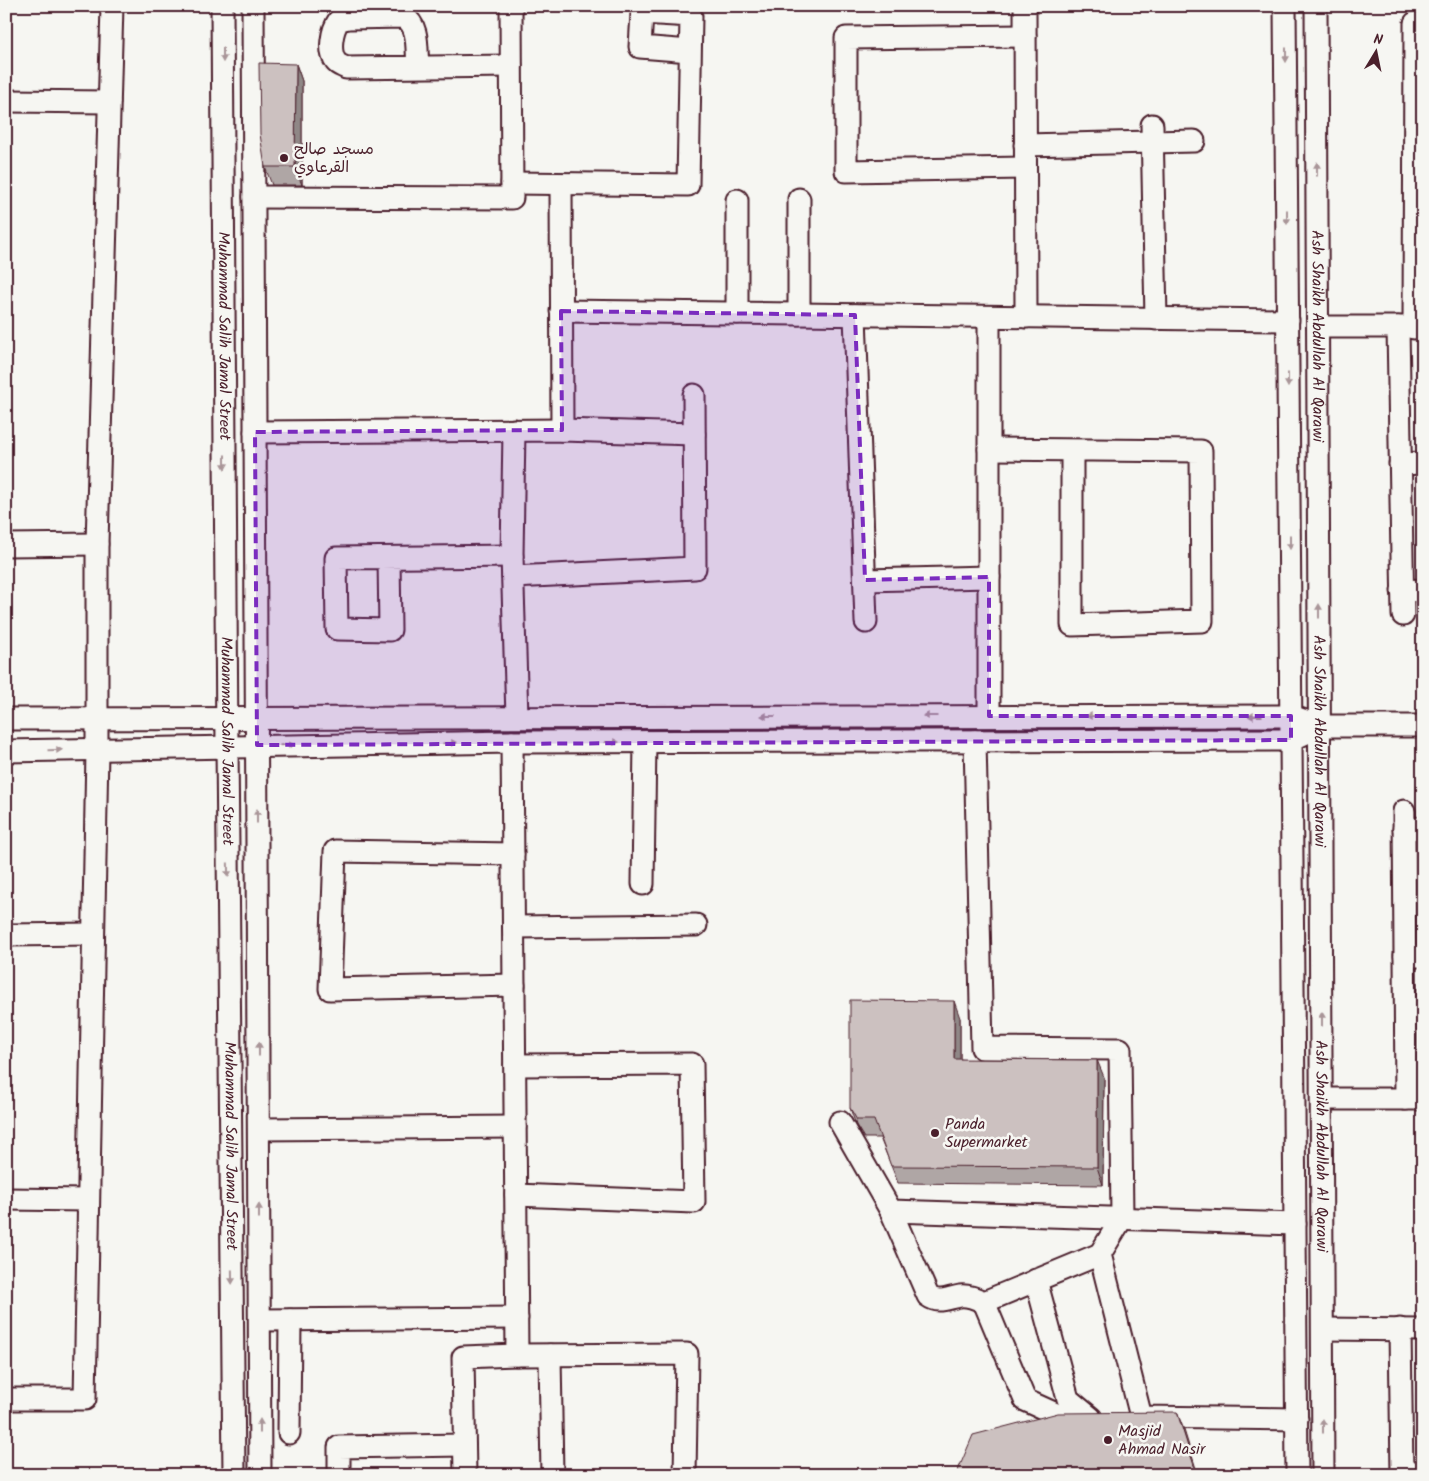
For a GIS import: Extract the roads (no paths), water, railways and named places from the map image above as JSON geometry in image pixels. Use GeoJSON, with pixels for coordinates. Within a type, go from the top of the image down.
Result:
{"type":"FeatureCollection","features":[{"type":"Feature","properties":{"kind":"street"},"geometry":{"type":"LineString","coordinates":[[6,1399],[85,1400],[98,544],[112,6]]}},
{"type":"Feature","properties":{"kind":"street","name":"Muhammad Salih Jamal Street"},"geometry":{"type":"LineString","coordinates":[[222,6],[234,1475]]}},
{"type":"Feature","properties":{"kind":"street","name":"Muhammad Salih Jamal Street"},"geometry":{"type":"LineString","coordinates":[[253,6],[260,1475]]}},
{"type":"Feature","properties":{"kind":"street"},"geometry":{"type":"LineString","coordinates":[[254,197],[512,198],[511,6]]}},
{"type":"Feature","properties":{"kind":"street"},"geometry":{"type":"LineString","coordinates":[[1025,6],[1026,317]]}},
{"type":"Feature","properties":{"kind":"street"},"geometry":{"type":"LineString","coordinates":[[1285,6],[1297,1475]]}},
{"type":"Feature","properties":{"kind":"street","name":"Ash Shaikh Abdullah Al Qarawi"},"geometry":{"type":"LineString","coordinates":[[1316,6],[1324,1475]]}},
{"type":"Feature","properties":{"kind":"street"},"geometry":{"type":"LineString","coordinates":[[1403,615],[1412,590],[1400,464],[1412,328],[1415,23],[1423,23]]}},
{"type":"Feature","properties":{"kind":"street"},"geometry":{"type":"LineString","coordinates":[[1025,36],[846,38],[846,171],[1025,168]]}},
{"type":"Feature","properties":{"kind":"street"},"geometry":{"type":"LineString","coordinates":[[512,183],[688,185],[690,51]]}},
{"type":"Feature","properties":{"kind":"street"},"geometry":{"type":"LineString","coordinates":[[418,67],[511,66]]}},
{"type":"Feature","properties":{"kind":"street"},"geometry":{"type":"LineString","coordinates":[[6,101],[109,102]]}},
{"type":"Feature","properties":{"kind":"street"},"geometry":{"type":"LineString","coordinates":[[1025,144],[1153,133],[1194,141]]}},
{"type":"Feature","properties":{"kind":"street"},"geometry":{"type":"LineString","coordinates":[[1153,133],[1156,319]]}},
{"type":"Feature","properties":{"kind":"street"},"geometry":{"type":"LineString","coordinates":[[561,184],[562,430]]}},
{"type":"Feature","properties":{"kind":"street"},"geometry":{"type":"LineString","coordinates":[[799,199],[799,314]]}},
{"type":"Feature","properties":{"kind":"street"},"geometry":{"type":"LineString","coordinates":[[737,200],[737,313]]}},
{"type":"Feature","properties":{"kind":"street"},"geometry":{"type":"LineString","coordinates":[[561,311],[1288,320]]}},
{"type":"Feature","properties":{"kind":"street"},"geometry":{"type":"LineString","coordinates":[[855,315],[866,622]]}},
{"type":"Feature","properties":{"kind":"street"},"geometry":{"type":"LineString","coordinates":[[989,317],[989,716]]}},
{"type":"Feature","properties":{"kind":"street"},"geometry":{"type":"LineString","coordinates":[[1318,327],[1412,328]]}},
{"type":"Feature","properties":{"kind":"street"},"geometry":{"type":"LineString","coordinates":[[389,558],[513,566],[695,568],[694,396]]}},
{"type":"Feature","properties":{"kind":"street"},"geometry":{"type":"LineString","coordinates":[[514,430],[513,566],[517,717]]}},
{"type":"Feature","properties":{"kind":"street"},"geometry":{"type":"LineString","coordinates":[[255,432],[562,430],[694,434]]}},
{"type":"Feature","properties":{"kind":"street"},"geometry":{"type":"LineString","coordinates":[[989,449],[1201,450],[1202,621],[1072,626],[1072,450]]}},
{"type":"Feature","properties":{"kind":"street"},"geometry":{"type":"LineString","coordinates":[[1400,464],[1423,463]]}},
{"type":"Feature","properties":{"kind":"street"},"geometry":{"type":"LineString","coordinates":[[6,545],[98,544]]}},
{"type":"Feature","properties":{"kind":"street"},"geometry":{"type":"LineString","coordinates":[[865,580],[989,577]]}},
{"type":"Feature","properties":{"kind":"street"},"geometry":{"type":"LineString","coordinates":[[6,719],[1291,716],[1320,726],[1423,726]]}},
{"type":"Feature","properties":{"kind":"street"},"geometry":{"type":"LineString","coordinates":[[6,751],[257,745],[512,742],[1291,740],[1320,726]]}},
{"type":"Feature","properties":{"kind":"street"},"geometry":{"type":"LineString","coordinates":[[840,1122],[891,1211],[928,1296],[933,1300],[941,1301],[960,1296],[984,1302],[1100,1254],[1122,1218],[1120,1049],[982,1048],[976,741]]}},
{"type":"Feature","properties":{"kind":"street"},"geometry":{"type":"LineString","coordinates":[[512,742],[517,1355]]}},
{"type":"Feature","properties":{"kind":"street"},"geometry":{"type":"LineString","coordinates":[[643,884],[645,742]]}},
{"type":"Feature","properties":{"kind":"street"},"geometry":{"type":"LineString","coordinates":[[1322,1099],[1414,1099],[1414,956],[1410,823]]}},
{"type":"Feature","properties":{"kind":"street"},"geometry":{"type":"LineString","coordinates":[[513,854],[335,851],[330,989],[514,986]]}},
{"type":"Feature","properties":{"kind":"street"},"geometry":{"type":"LineString","coordinates":[[514,927],[696,925]]}},
{"type":"Feature","properties":{"kind":"street"},"geometry":{"type":"LineString","coordinates":[[6,935],[93,934]]}},
{"type":"Feature","properties":{"kind":"street"},"geometry":{"type":"LineString","coordinates":[[515,1065],[692,1064],[694,1202],[516,1195]]}},
{"type":"Feature","properties":{"kind":"street"},"geometry":{"type":"LineString","coordinates":[[259,1129],[515,1127]]}},
{"type":"Feature","properties":{"kind":"street"},"geometry":{"type":"LineString","coordinates":[[6,1200],[88,1200]]}},
{"type":"Feature","properties":{"kind":"street"},"geometry":{"type":"LineString","coordinates":[[891,1211],[1295,1224]]}},
{"type":"Feature","properties":{"kind":"street"},"geometry":{"type":"LineString","coordinates":[[1100,1254],[1116,1417]]}},
{"type":"Feature","properties":{"kind":"street"},"geometry":{"type":"LineString","coordinates":[[1036,1280],[1068,1399],[1116,1417]]}},
{"type":"Feature","properties":{"kind":"street"},"geometry":{"type":"LineString","coordinates":[[984,1302],[1025,1400],[1067,1418],[1297,1419]]}},
{"type":"Feature","properties":{"kind":"street"},"geometry":{"type":"LineString","coordinates":[[260,1320],[517,1318]]}},
{"type":"Feature","properties":{"kind":"street"},"geometry":{"type":"LineString","coordinates":[[289,1433],[290,1320]]}},
{"type":"Feature","properties":{"kind":"street"},"geometry":{"type":"LineString","coordinates":[[1323,1329],[1423,1330]]}},
{"type":"Feature","properties":{"kind":"street"},"geometry":{"type":"LineString","coordinates":[[1400,1330],[1402,1474],[1423,1472]]}},
{"type":"Feature","properties":{"kind":"street"},"geometry":{"type":"LineString","coordinates":[[465,1475],[463,1357],[687,1354],[685,1475]]}},
{"type":"Feature","properties":{"kind":"street"},"geometry":{"type":"LineString","coordinates":[[550,1355],[552,1475]]}},
{"type":"Feature","properties":{"kind":"street"},"geometry":{"type":"LineString","coordinates":[[338,1475],[339,1447],[464,1445]]}},
{"type":"Feature","properties":{"kind":"place","name":"مسجد صالح القرعاوي"},"geometry":{"type":"Point","coordinates":[284,158]}},
{"type":"Feature","properties":{"kind":"place","name":"Panda Supermarket"},"geometry":{"type":"Point","coordinates":[935,1133]}},
{"type":"Feature","properties":{"kind":"place","name":"Masjid Ahmad Nasir"},"geometry":{"type":"Point","coordinates":[1108,1440]}}]}
